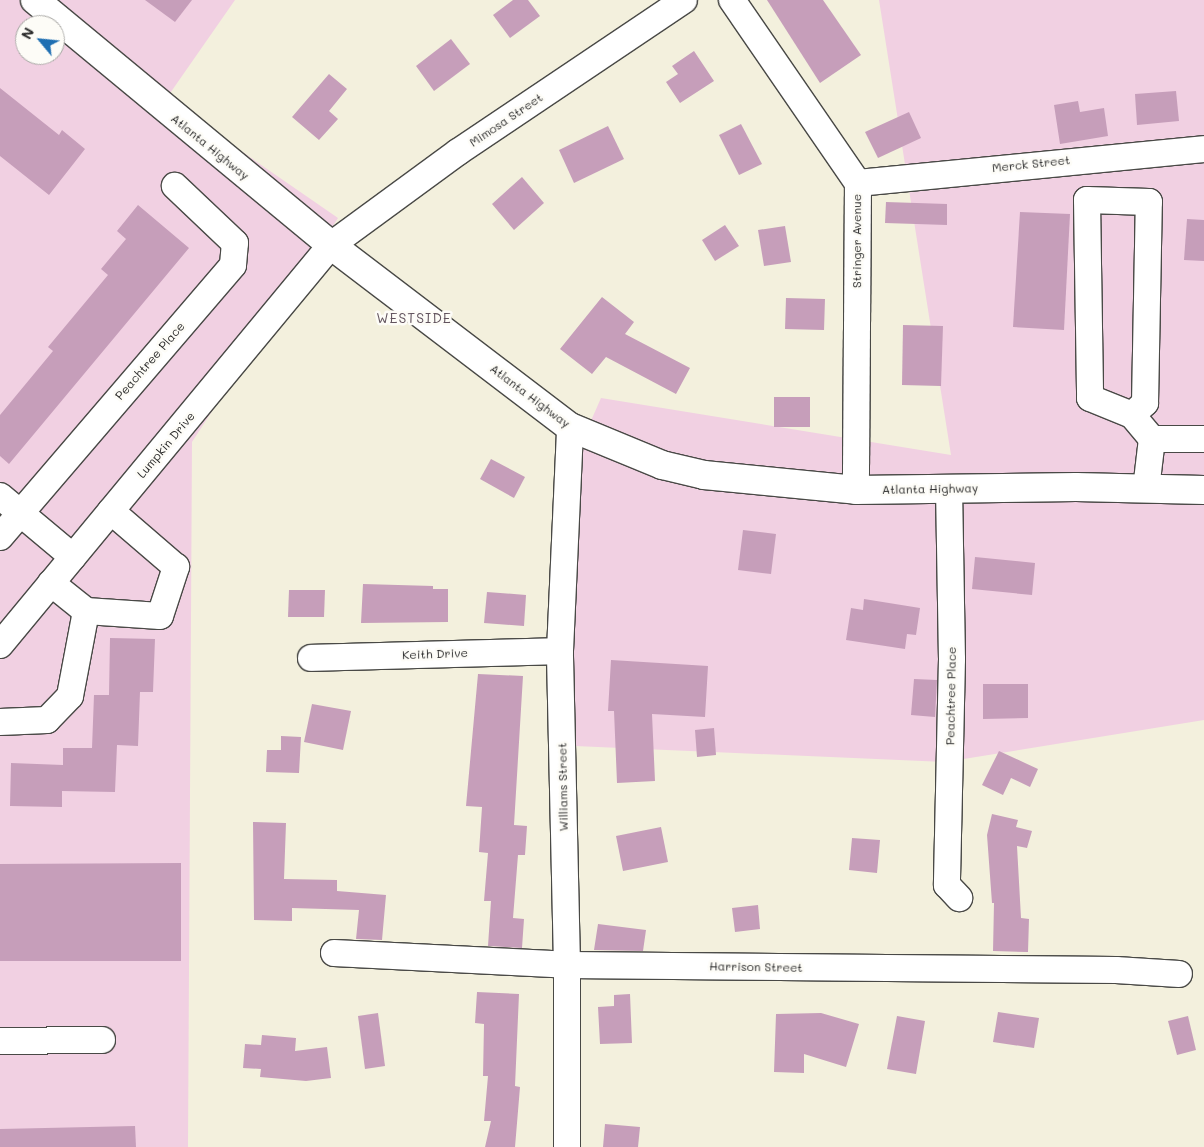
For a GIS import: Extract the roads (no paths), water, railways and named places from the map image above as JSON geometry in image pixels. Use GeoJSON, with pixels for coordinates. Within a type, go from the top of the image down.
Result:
{"type":"FeatureCollection","features":[{"type":"Feature","properties":{"kind":"main road","name":"Atlanta Highway"},"geometry":{"type":"LineString","coordinates":[[35,0],[331,245],[570,427],[662,465],[704,475],[856,490],[950,488],[1204,490]]}},
{"type":"Feature","properties":{"kind":"street","name":"Mimosa Street"},"geometry":{"type":"LineString","coordinates":[[331,245],[458,152],[684,0]]}},
{"type":"Feature","properties":{"kind":"street","name":"Stringer Avenue"},"geometry":{"type":"LineString","coordinates":[[732,0],[858,183],[856,490]]}},
{"type":"Feature","properties":{"kind":"street","name":"Merck Street"},"geometry":{"type":"LineString","coordinates":[[858,183],[1204,149]]}},
{"type":"Feature","properties":{"kind":"street","name":"Peachtree Place"},"geometry":{"type":"LineString","coordinates":[[0,537],[233,265],[235,243],[175,186]]}},
{"type":"Feature","properties":{"kind":"street"},"geometry":{"type":"LineString","coordinates":[[1132,415],[1146,404],[1149,202],[1087,200],[1090,398],[1132,415],[1152,439],[1146,489]]}},
{"type":"Feature","properties":{"kind":"street","name":"Lumpkin Drive"},"geometry":{"type":"LineString","coordinates":[[0,645],[331,245]]}},
{"type":"Feature","properties":{"kind":"street","name":"Williams Street"},"geometry":{"type":"LineString","coordinates":[[567,1147],[568,965],[560,651],[570,427]]}},
{"type":"Feature","properties":{"kind":"street"},"geometry":{"type":"LineString","coordinates":[[1152,439],[1204,439]]}},
{"type":"Feature","properties":{"kind":"street","name":"Peachtree Place"},"geometry":{"type":"LineString","coordinates":[[950,488],[952,659],[947,885],[959,898]]}},
{"type":"Feature","properties":{"kind":"street"},"geometry":{"type":"LineString","coordinates":[[0,496],[73,557]]}},
{"type":"Feature","properties":{"kind":"street"},"geometry":{"type":"LineString","coordinates":[[51,583],[86,611],[160,616],[176,567],[111,511]]}},
{"type":"Feature","properties":{"kind":"street"},"geometry":{"type":"LineString","coordinates":[[0,722],[47,720],[70,696],[86,611]]}},
{"type":"Feature","properties":{"kind":"street","name":"Keith Drive"},"geometry":{"type":"LineString","coordinates":[[311,658],[560,651]]}},
{"type":"Feature","properties":{"kind":"street","name":"Harrison Street"},"geometry":{"type":"LineString","coordinates":[[334,953],[568,965],[1116,970],[1179,974]]}},
{"type":"Feature","properties":{"kind":"street"},"geometry":{"type":"LineString","coordinates":[[0,1041],[102,1040]]}},
{"type":"Feature","properties":{"kind":"district","name":"WESTSIDE"},"geometry":{"type":"Point","coordinates":[414,318]}}]}
